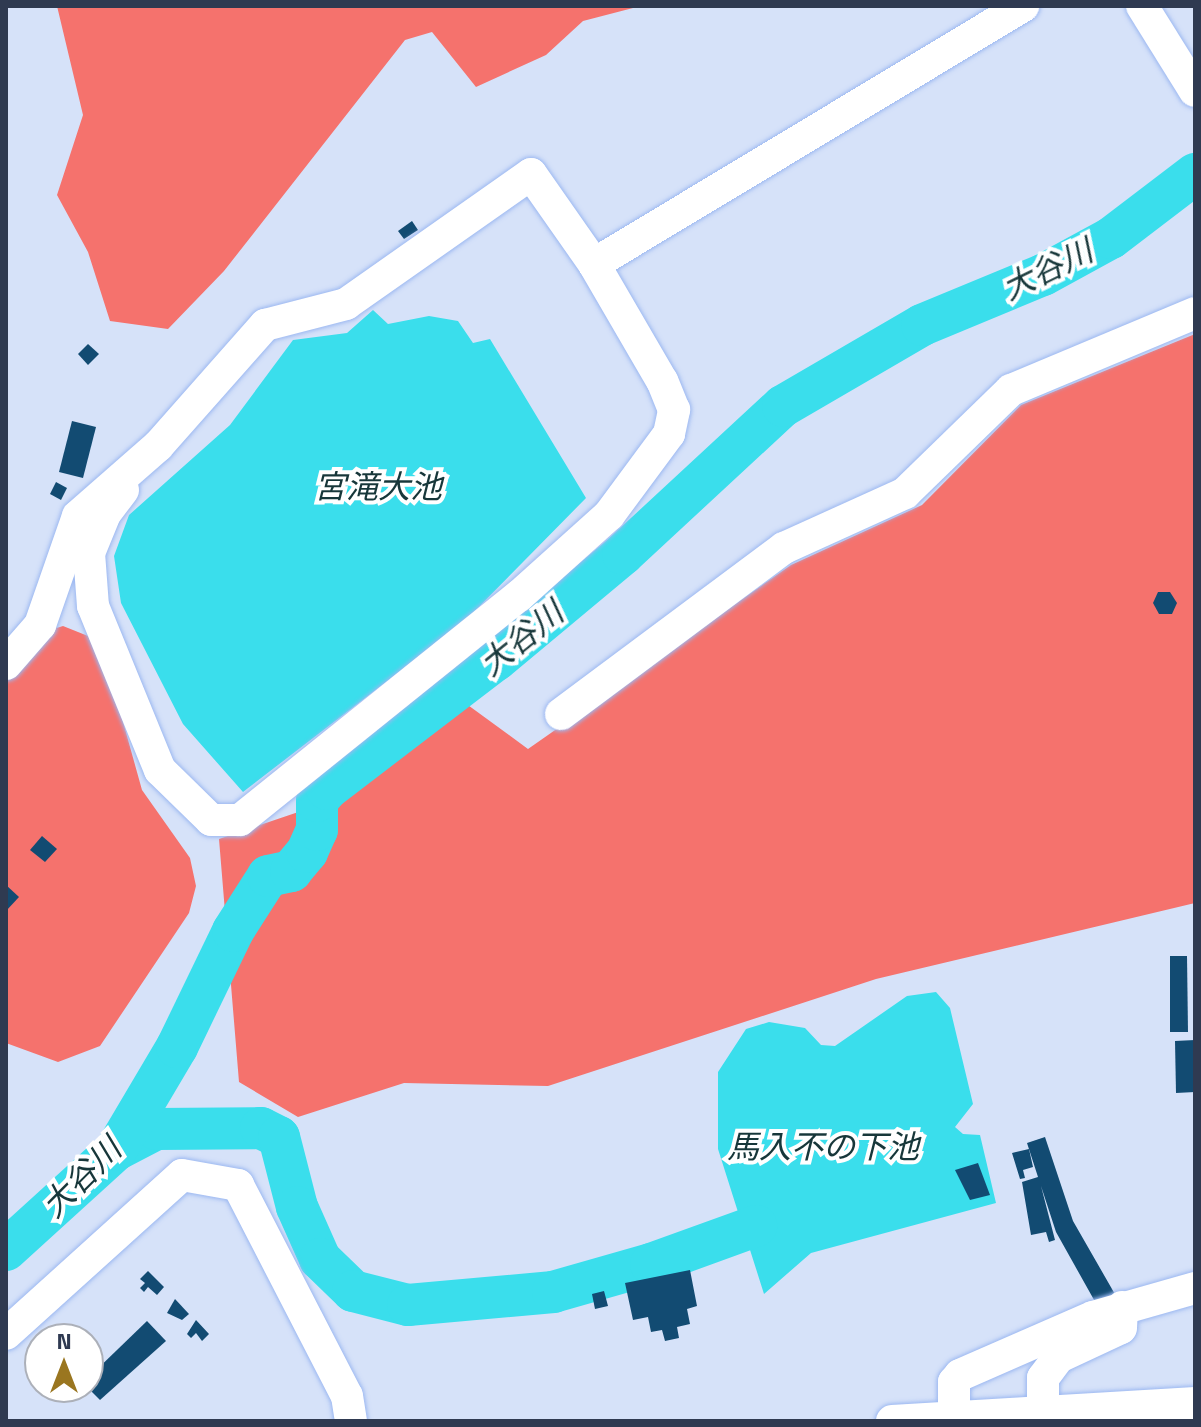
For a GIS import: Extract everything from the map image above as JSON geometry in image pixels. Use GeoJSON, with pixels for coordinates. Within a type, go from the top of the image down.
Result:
{"type":"FeatureCollection","features":[{"type":"Feature","properties":{"kind":"street"},"geometry":{"type":"LineString","coordinates":[[594,264],[1023,6]]}},
{"type":"Feature","properties":{"kind":"street"},"geometry":{"type":"LineString","coordinates":[[1142,6],[1195,91]]}},
{"type":"Feature","properties":{"kind":"street"},"geometry":{"type":"LineString","coordinates":[[6,664],[40,625],[78,516],[135,462],[158,446],[265,325],[346,304],[531,174],[594,264],[662,381],[674,410],[669,434],[609,515],[519,596],[240,820],[211,820],[160,770],[93,606],[89,553],[105,514],[128,484],[135,462]]}},
{"type":"Feature","properties":{"kind":"street"},"geometry":{"type":"LineString","coordinates":[[561,714],[784,548],[905,493],[1011,390],[1195,313]]}},
{"type":"Feature","properties":{"kind":"street"},"geometry":{"type":"LineString","coordinates":[[6,1334],[182,1175],[238,1185],[347,1396],[351,1421]]}},
{"type":"Feature","properties":{"kind":"street"},"geometry":{"type":"LineString","coordinates":[[954,1418],[954,1382],[960,1375],[1122,1307],[1195,1288]]}},
{"type":"Feature","properties":{"kind":"street"},"geometry":{"type":"LineString","coordinates":[[1043,1411],[1043,1378],[1059,1357],[1121,1328],[1122,1307]]}},
{"type":"Feature","properties":{"kind":"street"},"geometry":{"type":"LineString","coordinates":[[892,1421],[1195,1403]]}},
{"type":"Feature","properties":{"kind":"shaded area"},"geometry":{"type":"Polygon","coordinates":[[[57,6],[633,8],[583,21],[546,55],[476,87],[432,32],[405,40],[224,271],[168,329],[110,321],[88,252],[57,195],[83,115],[57,6]]]}},
{"type":"Feature","properties":{"kind":"shaded area"},"geometry":{"type":"Polygon","coordinates":[[[1195,334],[1195,903],[876,979],[548,1086],[404,1083],[298,1117],[239,1082],[219,839],[328,802],[461,700],[528,749],[791,565],[922,505],[1021,405],[1195,334]]]}},
{"type":"Feature","properties":{"kind":"shaded area"},"geometry":{"type":"Polygon","coordinates":[[[63,626],[93,638],[105,657],[142,790],[190,858],[196,886],[189,913],[100,1046],[58,1062],[6,1043],[6,680],[47,631],[63,626]]]}},
{"type":"Feature","properties":{"kind":"water","name":"宮滝大池"},"geometry":{"type":"Polygon","coordinates":[[[373,310],[388,324],[429,316],[458,321],[473,343],[490,339],[586,498],[465,621],[243,792],[183,724],[121,603],[114,556],[129,515],[230,425],[293,340],[347,333],[373,310]]]}},
{"type":"Feature","properties":{"kind":"water","name":"馬入不の下池"},"geometry":{"type":"Polygon","coordinates":[[[936,992],[950,1008],[973,1104],[955,1127],[963,1134],[980,1135],[996,1203],[811,1253],[764,1294],[718,1149],[718,1072],[746,1029],[769,1022],[805,1028],[821,1045],[835,1046],[907,996],[936,992]]]}},
{"type":"Feature","properties":{"kind":"building"},"geometry":{"type":"Polygon","coordinates":[[[412,221],[418,230],[404,239],[398,231],[412,221]]]}},
{"type":"Feature","properties":{"kind":"building"},"geometry":{"type":"Polygon","coordinates":[[[88,344],[99,354],[88,365],[78,354],[88,344]]]}},
{"type":"Feature","properties":{"kind":"building"},"geometry":{"type":"Polygon","coordinates":[[[72,421],[96,427],[83,478],[59,472],[72,421]]]}},
{"type":"Feature","properties":{"kind":"building"},"geometry":{"type":"Polygon","coordinates":[[[56,482],[67,488],[61,500],[50,494],[56,482]]]}},
{"type":"Feature","properties":{"kind":"building"},"geometry":{"type":"Polygon","coordinates":[[[1158,592],[1170,592],[1177,603],[1172,614],[1159,614],[1153,603],[1158,592]]]}},
{"type":"Feature","properties":{"kind":"building"},"geometry":{"type":"Polygon","coordinates":[[[42,836],[57,849],[45,862],[30,850],[42,836]]]}},
{"type":"Feature","properties":{"kind":"building"},"geometry":{"type":"Polygon","coordinates":[[[6,885],[19,897],[6,911],[6,885]]]}},
{"type":"Feature","properties":{"kind":"building"},"geometry":{"type":"Polygon","coordinates":[[[1170,956],[1187,956],[1188,1032],[1170,1032],[1170,956]]]}},
{"type":"Feature","properties":{"kind":"building"},"geometry":{"type":"Polygon","coordinates":[[[1195,1040],[1195,1092],[1176,1093],[1175,1041],[1195,1040]]]}},
{"type":"Feature","properties":{"kind":"building"},"geometry":{"type":"Polygon","coordinates":[[[1045,1137],[1073,1221],[1116,1296],[1098,1307],[1056,1232],[1041,1186],[1055,1240],[1049,1242],[1046,1232],[1031,1235],[1022,1182],[1038,1177],[1027,1143],[1045,1137]]]}},
{"type":"Feature","properties":{"kind":"building"},"geometry":{"type":"Polygon","coordinates":[[[1029,1149],[1033,1167],[1023,1170],[1025,1178],[1020,1179],[1012,1153],[1029,1149]]]}},
{"type":"Feature","properties":{"kind":"building"},"geometry":{"type":"Polygon","coordinates":[[[978,1163],[990,1195],[970,1200],[955,1170],[978,1163]]]}},
{"type":"Feature","properties":{"kind":"building"},"geometry":{"type":"Polygon","coordinates":[[[690,1270],[697,1306],[687,1309],[690,1324],[677,1327],[679,1338],[665,1341],[662,1330],[651,1332],[648,1317],[633,1320],[625,1283],[690,1270]]]}},
{"type":"Feature","properties":{"kind":"building"},"geometry":{"type":"Polygon","coordinates":[[[148,1271],[164,1287],[157,1295],[148,1287],[144,1292],[140,1288],[145,1283],[140,1279],[148,1271]]]}},
{"type":"Feature","properties":{"kind":"building"},"geometry":{"type":"Polygon","coordinates":[[[604,1291],[608,1306],[595,1309],[592,1294],[604,1291]]]}},
{"type":"Feature","properties":{"kind":"building"},"geometry":{"type":"Polygon","coordinates":[[[175,1299],[189,1314],[182,1320],[167,1313],[175,1299]]]}},
{"type":"Feature","properties":{"kind":"building"},"geometry":{"type":"Polygon","coordinates":[[[196,1320],[209,1334],[202,1341],[196,1333],[191,1338],[187,1334],[196,1320]]]}},
{"type":"Feature","properties":{"kind":"building"},"geometry":{"type":"Polygon","coordinates":[[[147,1321],[166,1341],[104,1396],[104,1363],[147,1321]]]}},
{"type":"Feature","properties":{"kind":"waterway","name":"大谷川"},"geometry":{"type":"LineString","coordinates":[[6,1250],[116,1150],[177,1047],[233,931],[268,876],[291,871],[307,852],[317,830],[317,801],[327,789],[496,660],[623,554],[783,406],[922,325],[1043,275],[1111,238],[1195,174]]}},
{"type":"Feature","properties":{"kind":"waterway"},"geometry":{"type":"LineString","coordinates":[[116,1150],[156,1129],[261,1128],[279,1137],[297,1207],[320,1259],[353,1291],[408,1305],[553,1292],[651,1264],[756,1226]]}}]}
